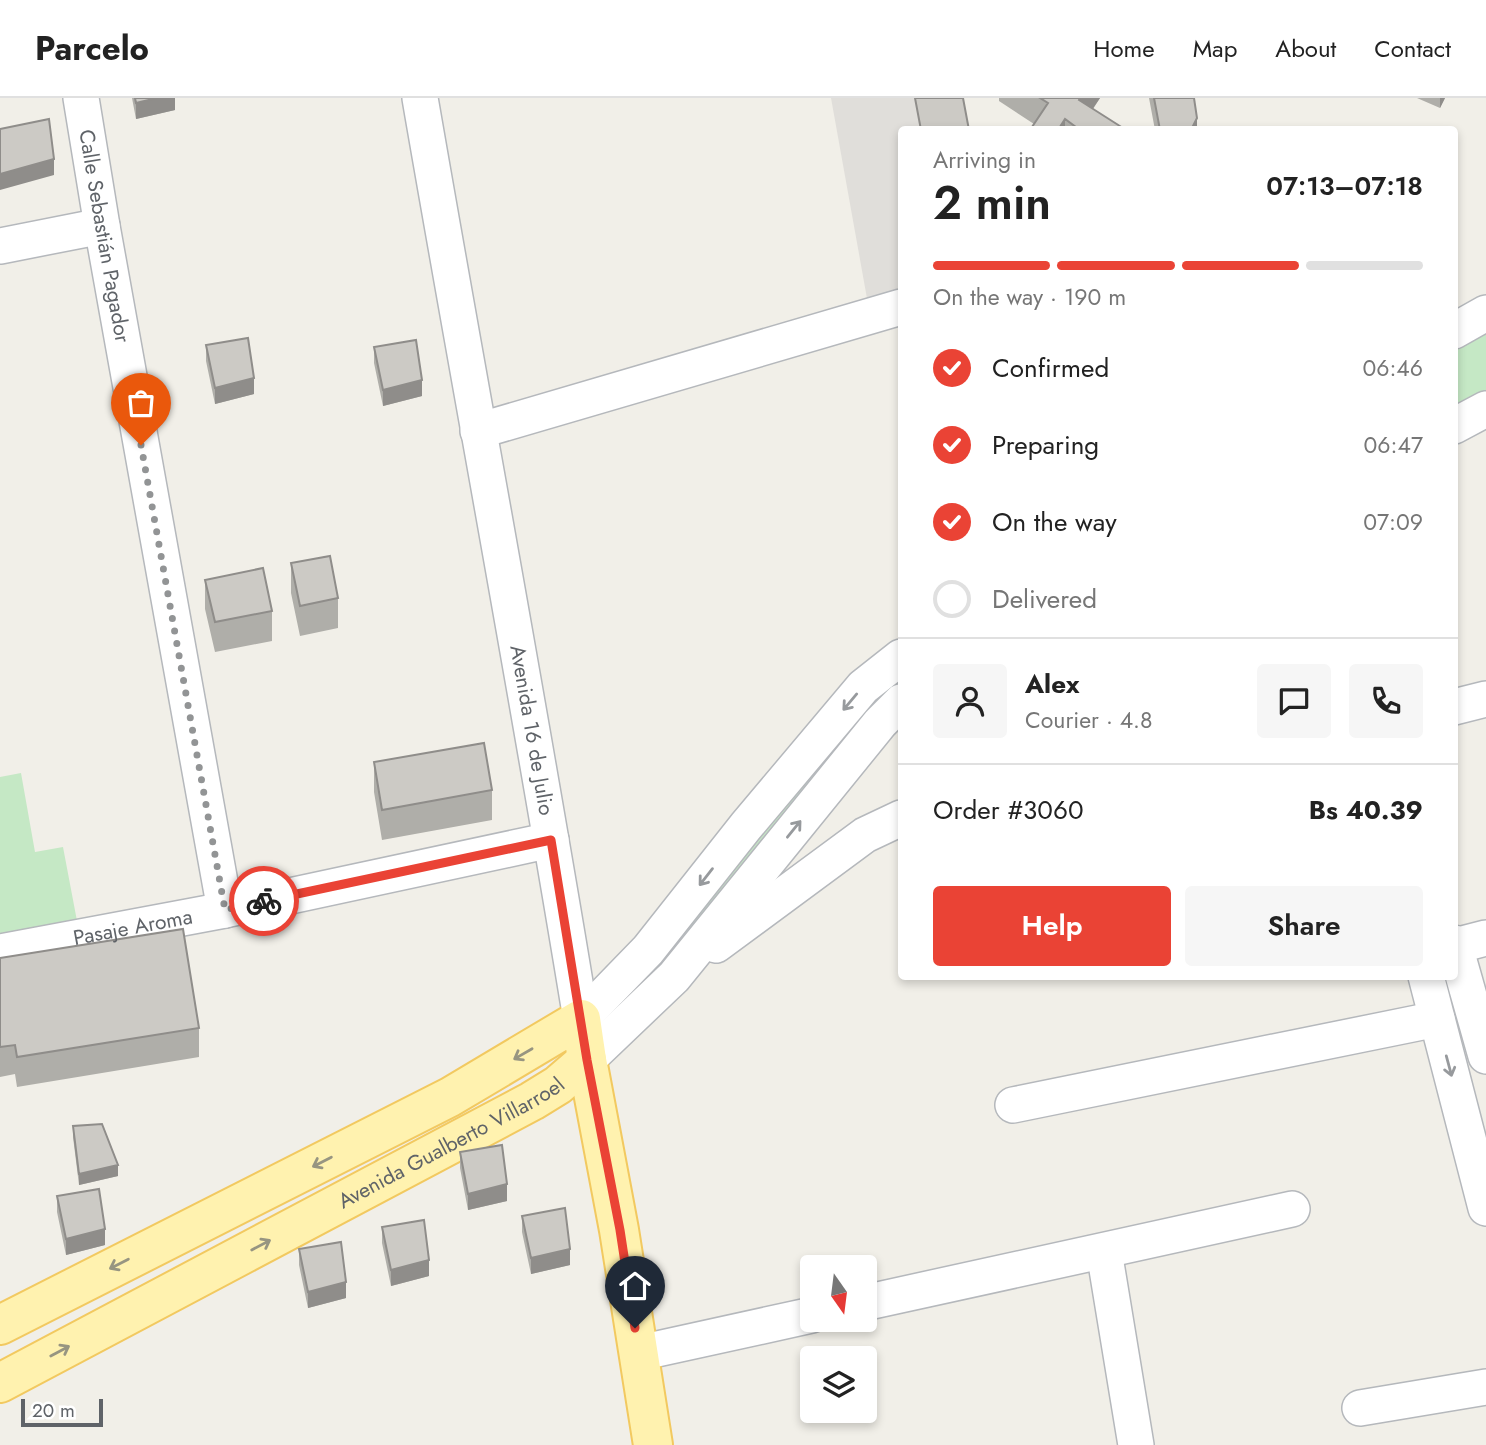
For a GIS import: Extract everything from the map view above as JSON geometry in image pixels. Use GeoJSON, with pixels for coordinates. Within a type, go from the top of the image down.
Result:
{"type":"FeatureCollection","features":[{"type":"Feature","properties":{"kind":"main road","name":"Avenida 16 de Julio"},"geometry":{"type":"LineString","coordinates":[[582,1019],[587,1060],[620,1230],[653,1445]]}},
{"type":"Feature","properties":{"kind":"main road","name":"Avenida Gualberto Villarroel"},"geometry":{"type":"LineString","coordinates":[[0,1325],[450,1097],[582,1019]]}},
{"type":"Feature","properties":{"kind":"main road","name":"Avenida Gualberto Villarroel"},"geometry":{"type":"LineString","coordinates":[[0,1383],[532,1101],[558,1085],[587,1060]]}},
{"type":"Feature","properties":{"kind":"street","name":"Calle Sebastián Pagador"},"geometry":{"type":"LineString","coordinates":[[81,98],[225,910]]}},
{"type":"Feature","properties":{"kind":"street","name":"Avenida 16 de Julio"},"geometry":{"type":"LineString","coordinates":[[420,98],[582,1019]]}},
{"type":"Feature","properties":{"kind":"street"},"geometry":{"type":"LineString","coordinates":[[0,246],[102,226]]}},
{"type":"Feature","properties":{"kind":"street"},"geometry":{"type":"LineString","coordinates":[[478,431],[898,308]]}},
{"type":"Feature","properties":{"kind":"street"},"geometry":{"type":"LineString","coordinates":[[1458,329],[1486,313]]}},
{"type":"Feature","properties":{"kind":"street"},"geometry":{"type":"LineString","coordinates":[[1458,424],[1486,409]]}},
{"type":"Feature","properties":{"kind":"street","name":"Avenida Gualberto Villarroel"},"geometry":{"type":"LineString","coordinates":[[582,1019],[648,950],[746,826],[863,687],[898,659]]}},
{"type":"Feature","properties":{"kind":"street"},"geometry":{"type":"LineString","coordinates":[[1458,706],[1486,699]]}},
{"type":"Feature","properties":{"kind":"street","name":"Avenida Gualberto Villarroel"},"geometry":{"type":"LineString","coordinates":[[587,1060],[674,977],[880,723],[898,705]]}},
{"type":"Feature","properties":{"kind":"street"},"geometry":{"type":"LineString","coordinates":[[582,1019],[674,977],[865,835],[898,819]]}},
{"type":"Feature","properties":{"kind":"street","name":"Pasaje Aroma"},"geometry":{"type":"LineString","coordinates":[[0,952],[225,910],[551,840]]}},
{"type":"Feature","properties":{"kind":"street"},"geometry":{"type":"LineString","coordinates":[[1465,942],[1466,981],[1486,1056]]}},
{"type":"Feature","properties":{"kind":"street"},"geometry":{"type":"LineString","coordinates":[[1013,1105],[1431,996],[1466,981]]}},
{"type":"Feature","properties":{"kind":"street"},"geometry":{"type":"LineString","coordinates":[[1431,996],[1486,1208]]}},
{"type":"Feature","properties":{"kind":"street"},"geometry":{"type":"LineString","coordinates":[[877,1300],[1292,1209]]}},
{"type":"Feature","properties":{"kind":"street"},"geometry":{"type":"LineString","coordinates":[[1104,1251],[1136,1445]]}},
{"type":"Feature","properties":{"kind":"street"},"geometry":{"type":"LineString","coordinates":[[639,1353],[800,1318]]}},
{"type":"Feature","properties":{"kind":"street"},"geometry":{"type":"LineString","coordinates":[[1360,1408],[1486,1387]]}},
{"type":"Feature","properties":{"kind":"shaded area"},"geometry":{"type":"Polygon","coordinates":[[[831,98],[962,98],[967,126],[898,126],[898,295],[868,304],[831,98]]]}},
{"type":"Feature","properties":{"kind":"green space"},"geometry":{"type":"Polygon","coordinates":[[[1486,328],[1486,392],[1458,407],[1458,344],[1486,328]]]}},
{"type":"Feature","properties":{"kind":"green space"},"geometry":{"type":"Polygon","coordinates":[[[898,676],[898,692],[671,962],[664,954],[859,708],[898,676]]]}},
{"type":"Feature","properties":{"kind":"green space"},"geometry":{"type":"Polygon","coordinates":[[[21,773],[35,852],[63,847],[77,921],[0,935],[0,777],[21,773]]]}},
{"type":"Feature","properties":{"kind":"building"},"geometry":{"type":"Polygon","coordinates":[[[135,98],[157,98],[136,103],[135,98]]]}},
{"type":"Feature","properties":{"kind":"building"},"geometry":{"type":"Polygon","coordinates":[[[915,98],[963,98],[968,126],[920,126],[915,98]]]}},
{"type":"Feature","properties":{"kind":"building"},"geometry":{"type":"Polygon","coordinates":[[[1040,98],[1080,98],[1079,100],[1120,126],[1075,126],[1065,119],[1061,126],[1033,126],[1048,103],[1040,98]]]}},
{"type":"Feature","properties":{"kind":"building"},"geometry":{"type":"Polygon","coordinates":[[[1154,98],[1194,98],[1197,118],[1193,126],[1159,126],[1154,98]]]}},
{"type":"Feature","properties":{"kind":"building"},"geometry":{"type":"Polygon","coordinates":[[[49,119],[54,159],[0,174],[0,129],[49,119]]]}},
{"type":"Feature","properties":{"kind":"building"},"geometry":{"type":"Polygon","coordinates":[[[248,338],[254,378],[215,388],[206,345],[248,338]]]}},
{"type":"Feature","properties":{"kind":"building"},"geometry":{"type":"Polygon","coordinates":[[[416,340],[422,380],[383,390],[374,347],[416,340]]]}},
{"type":"Feature","properties":{"kind":"building"},"geometry":{"type":"Polygon","coordinates":[[[330,556],[338,598],[300,606],[291,563],[330,556]]]}},
{"type":"Feature","properties":{"kind":"building"},"geometry":{"type":"Polygon","coordinates":[[[263,568],[272,611],[215,622],[205,580],[263,568]]]}},
{"type":"Feature","properties":{"kind":"building"},"geometry":{"type":"Polygon","coordinates":[[[484,743],[492,790],[382,810],[374,762],[484,743]]]}},
{"type":"Feature","properties":{"kind":"building"},"geometry":{"type":"Polygon","coordinates":[[[183,929],[199,1028],[17,1057],[15,1045],[0,1047],[0,958],[183,929]]]}},
{"type":"Feature","properties":{"kind":"building"},"geometry":{"type":"Polygon","coordinates":[[[102,1124],[118,1165],[79,1174],[73,1126],[102,1124]]]}},
{"type":"Feature","properties":{"kind":"building"},"geometry":{"type":"Polygon","coordinates":[[[502,1145],[507,1184],[468,1194],[460,1152],[502,1145]]]}},
{"type":"Feature","properties":{"kind":"building"},"geometry":{"type":"Polygon","coordinates":[[[99,1189],[105,1229],[66,1239],[57,1196],[99,1189]]]}},
{"type":"Feature","properties":{"kind":"building"},"geometry":{"type":"Polygon","coordinates":[[[565,1208],[570,1249],[531,1258],[522,1216],[565,1208]]]}},
{"type":"Feature","properties":{"kind":"building"},"geometry":{"type":"Polygon","coordinates":[[[424,1220],[429,1260],[391,1270],[382,1227],[424,1220]]]}},
{"type":"Feature","properties":{"kind":"building"},"geometry":{"type":"Polygon","coordinates":[[[341,1242],[346,1282],[308,1292],[299,1249],[341,1242]]]}},
{"type":"Feature","properties":{"kind":"way so far"},"geometry":{"type":"LineString","coordinates":[[141,445],[225,910],[264,901]]}},
{"type":"Feature","properties":{"kind":"route"},"geometry":{"type":"LineString","coordinates":[[264,901],[551,840],[635,1328]]}}]}
